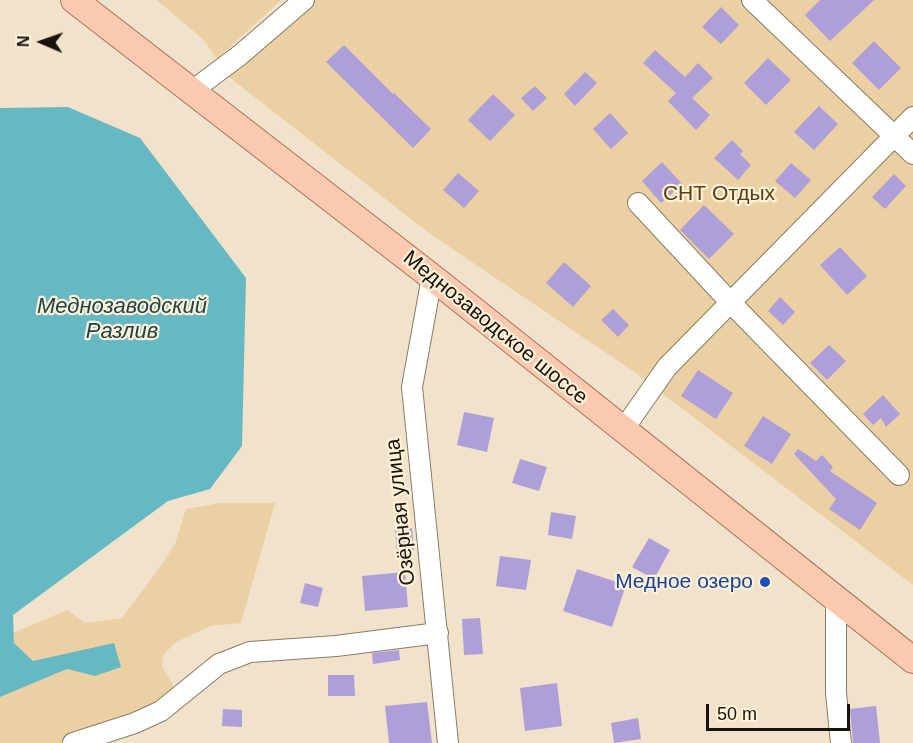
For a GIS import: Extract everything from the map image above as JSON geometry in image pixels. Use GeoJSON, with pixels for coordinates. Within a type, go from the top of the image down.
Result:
{"type":"FeatureCollection","features":[{"type":"Feature","properties":{"kind":"main road","name":"Меднозаводское шоссе"},"geometry":{"type":"LineString","coordinates":[[74,0],[432,277],[913,660]]}},
{"type":"Feature","properties":{"kind":"street"},"geometry":{"type":"LineString","coordinates":[[192,91],[240,55],[304,0]]}},
{"type":"Feature","properties":{"kind":"street"},"geometry":{"type":"LineString","coordinates":[[752,0],[913,153]]}},
{"type":"Feature","properties":{"kind":"street"},"geometry":{"type":"LineString","coordinates":[[623,430],[667,367],[913,117]]}},
{"type":"Feature","properties":{"kind":"street"},"geometry":{"type":"LineString","coordinates":[[638,203],[730,302],[899,475]]}},
{"type":"Feature","properties":{"kind":"street","name":"Озёрная улица"},"geometry":{"type":"LineString","coordinates":[[432,277],[412,387],[448,743]]}},
{"type":"Feature","properties":{"kind":"street"},"geometry":{"type":"LineString","coordinates":[[836,599],[836,693],[841,743]]}},
{"type":"Feature","properties":{"kind":"street"},"geometry":{"type":"LineString","coordinates":[[73,743],[135,723],[160,711],[219,664],[250,652],[336,646],[438,633]]}},
{"type":"Feature","properties":{"kind":"green space"},"geometry":{"type":"Polygon","coordinates":[[[157,0],[281,0],[217,59],[204,40],[157,0]]]}},
{"type":"Feature","properties":{"kind":"green space","name":"СНТ Отдых"},"geometry":{"type":"Polygon","coordinates":[[[302,0],[913,0],[913,585],[633,371],[429,233],[220,70],[302,0]]]}},
{"type":"Feature","properties":{"kind":"green space"},"geometry":{"type":"Polygon","coordinates":[[[220,503],[275,503],[241,623],[211,626],[176,642],[163,655],[162,666],[177,697],[73,743],[0,743],[0,697],[67,669],[95,676],[114,643],[33,662],[14,643],[13,633],[67,610],[85,623],[122,618],[175,544],[186,509],[220,503]]]}},
{"type":"Feature","properties":{"kind":"water","name":"Меднозаводский Разлив"},"geometry":{"type":"Polygon","coordinates":[[[68,107],[140,138],[246,278],[242,446],[210,489],[168,501],[13,615],[14,643],[33,661],[114,643],[121,667],[95,676],[67,669],[0,697],[0,108],[68,107]]]}},
{"type":"Feature","properties":{"kind":"building"},"geometry":{"type":"Polygon","coordinates":[[[820,0],[874,0],[830,41],[805,15],[820,0]]]}},
{"type":"Feature","properties":{"kind":"building"},"geometry":{"type":"Polygon","coordinates":[[[721,7],[739,25],[721,44],[702,27],[721,7]]]}},
{"type":"Feature","properties":{"kind":"building"},"geometry":{"type":"Polygon","coordinates":[[[874,41],[901,68],[879,90],[852,63],[874,41]]]}},
{"type":"Feature","properties":{"kind":"building"},"geometry":{"type":"Polygon","coordinates":[[[344,45],[431,129],[413,148],[326,62],[344,45]]]}},
{"type":"Feature","properties":{"kind":"building"},"geometry":{"type":"Polygon","coordinates":[[[655,50],[685,77],[698,63],[713,78],[692,98],[710,115],[696,130],[668,101],[676,93],[643,63],[655,50]]]}},
{"type":"Feature","properties":{"kind":"building"},"geometry":{"type":"Polygon","coordinates":[[[768,58],[791,80],[766,105],[744,83],[768,58]]]}},
{"type":"Feature","properties":{"kind":"building"},"geometry":{"type":"Polygon","coordinates":[[[585,72],[597,83],[575,106],[564,94],[585,72]]]}},
{"type":"Feature","properties":{"kind":"building"},"geometry":{"type":"Polygon","coordinates":[[[535,86],[547,98],[533,111],[521,98],[535,86]]]}},
{"type":"Feature","properties":{"kind":"building"},"geometry":{"type":"Polygon","coordinates":[[[493,94],[515,115],[490,141],[468,120],[493,94]]]}},
{"type":"Feature","properties":{"kind":"building"},"geometry":{"type":"Polygon","coordinates":[[[819,106],[838,124],[814,150],[794,132],[819,106]]]}},
{"type":"Feature","properties":{"kind":"building"},"geometry":{"type":"Polygon","coordinates":[[[610,113],[628,133],[611,149],[593,129],[610,113]]]}},
{"type":"Feature","properties":{"kind":"building"},"geometry":{"type":"Polygon","coordinates":[[[732,140],[743,151],[740,154],[751,165],[738,180],[714,158],[732,140]]]}},
{"type":"Feature","properties":{"kind":"building"},"geometry":{"type":"Polygon","coordinates":[[[662,162],[682,184],[661,203],[642,181],[662,162]]]}},
{"type":"Feature","properties":{"kind":"building"},"geometry":{"type":"Polygon","coordinates":[[[791,163],[811,180],[795,198],[775,181],[791,163]]]}},
{"type":"Feature","properties":{"kind":"building"},"geometry":{"type":"Polygon","coordinates":[[[458,173],[479,191],[464,208],[443,190],[458,173]]]}},
{"type":"Feature","properties":{"kind":"building"},"geometry":{"type":"Polygon","coordinates":[[[894,174],[906,186],[885,209],[872,197],[894,174]]]}},
{"type":"Feature","properties":{"kind":"building"},"geometry":{"type":"Polygon","coordinates":[[[704,205],[734,234],[709,259],[680,230],[704,205]]]}},
{"type":"Feature","properties":{"kind":"building"},"geometry":{"type":"Polygon","coordinates":[[[840,247],[867,276],[847,295],[820,265],[840,247]]]}},
{"type":"Feature","properties":{"kind":"building"},"geometry":{"type":"Polygon","coordinates":[[[564,262],[591,286],[573,307],[546,283],[564,262]]]}},
{"type":"Feature","properties":{"kind":"building"},"geometry":{"type":"Polygon","coordinates":[[[780,297],[795,312],[783,325],[768,311],[780,297]]]}},
{"type":"Feature","properties":{"kind":"building"},"geometry":{"type":"Polygon","coordinates":[[[613,309],[629,325],[618,337],[601,320],[613,309]]]}},
{"type":"Feature","properties":{"kind":"building"},"geometry":{"type":"Polygon","coordinates":[[[829,345],[846,361],[827,380],[810,363],[829,345]]]}},
{"type":"Feature","properties":{"kind":"building"},"geometry":{"type":"Polygon","coordinates":[[[698,370],[733,393],[716,419],[681,396],[698,370]]]}},
{"type":"Feature","properties":{"kind":"building"},"geometry":{"type":"Polygon","coordinates":[[[883,395],[900,414],[886,427],[881,418],[873,425],[863,414],[883,395]]]}},
{"type":"Feature","properties":{"kind":"building"},"geometry":{"type":"Polygon","coordinates":[[[464,412],[494,418],[487,452],[457,445],[464,412]]]}},
{"type":"Feature","properties":{"kind":"building"},"geometry":{"type":"Polygon","coordinates":[[[763,416],[791,434],[772,464],[744,446],[763,416]]]}},
{"type":"Feature","properties":{"kind":"building"},"geometry":{"type":"Polygon","coordinates":[[[798,449],[816,461],[822,455],[833,467],[830,471],[877,503],[860,530],[829,509],[836,499],[794,454],[798,449]]]}},
{"type":"Feature","properties":{"kind":"building"},"geometry":{"type":"Polygon","coordinates":[[[520,459],[547,467],[539,491],[512,483],[520,459]]]}},
{"type":"Feature","properties":{"kind":"building"},"geometry":{"type":"Polygon","coordinates":[[[551,512],[576,516],[572,539],[548,535],[551,512]]]}},
{"type":"Feature","properties":{"kind":"building"},"geometry":{"type":"Polygon","coordinates":[[[412,528],[414,550],[397,552],[395,529],[412,528]]]}},
{"type":"Feature","properties":{"kind":"building"},"geometry":{"type":"Polygon","coordinates":[[[649,538],[670,550],[654,579],[632,567],[649,538]]]}},
{"type":"Feature","properties":{"kind":"building"},"geometry":{"type":"Polygon","coordinates":[[[500,556],[531,560],[526,590],[496,586],[500,556]]]}},
{"type":"Feature","properties":{"kind":"building"},"geometry":{"type":"Polygon","coordinates":[[[577,569],[626,585],[612,627],[563,611],[577,569]]]}},
{"type":"Feature","properties":{"kind":"building"},"geometry":{"type":"Polygon","coordinates":[[[405,572],[408,607],[365,611],[362,576],[405,572]]]}},
{"type":"Feature","properties":{"kind":"building"},"geometry":{"type":"Polygon","coordinates":[[[305,583],[323,588],[318,607],[300,603],[305,583]]]}},
{"type":"Feature","properties":{"kind":"building"},"geometry":{"type":"Polygon","coordinates":[[[480,618],[483,654],[464,655],[462,619],[480,618]]]}},
{"type":"Feature","properties":{"kind":"building"},"geometry":{"type":"Polygon","coordinates":[[[399,650],[400,660],[373,664],[372,653],[399,650]]]}},
{"type":"Feature","properties":{"kind":"building"},"geometry":{"type":"Polygon","coordinates":[[[328,675],[354,675],[355,696],[328,696],[328,675]]]}},
{"type":"Feature","properties":{"kind":"building"},"geometry":{"type":"Polygon","coordinates":[[[557,683],[562,726],[525,731],[520,688],[557,683]]]}},
{"type":"Feature","properties":{"kind":"building"},"geometry":{"type":"Polygon","coordinates":[[[427,702],[432,743],[389,743],[385,706],[427,702]]]}},
{"type":"Feature","properties":{"kind":"building"},"geometry":{"type":"Polygon","coordinates":[[[876,706],[880,743],[853,743],[850,709],[876,706]]]}},
{"type":"Feature","properties":{"kind":"building"},"geometry":{"type":"Polygon","coordinates":[[[223,709],[242,710],[242,727],[222,726],[223,709]]]}},
{"type":"Feature","properties":{"kind":"building"},"geometry":{"type":"Polygon","coordinates":[[[638,718],[641,739],[614,743],[611,723],[638,718]]]}},
{"type":"Feature","properties":{"kind":"place","name":"Медное озеро"},"geometry":{"type":"Point","coordinates":[765,582]}}]}
